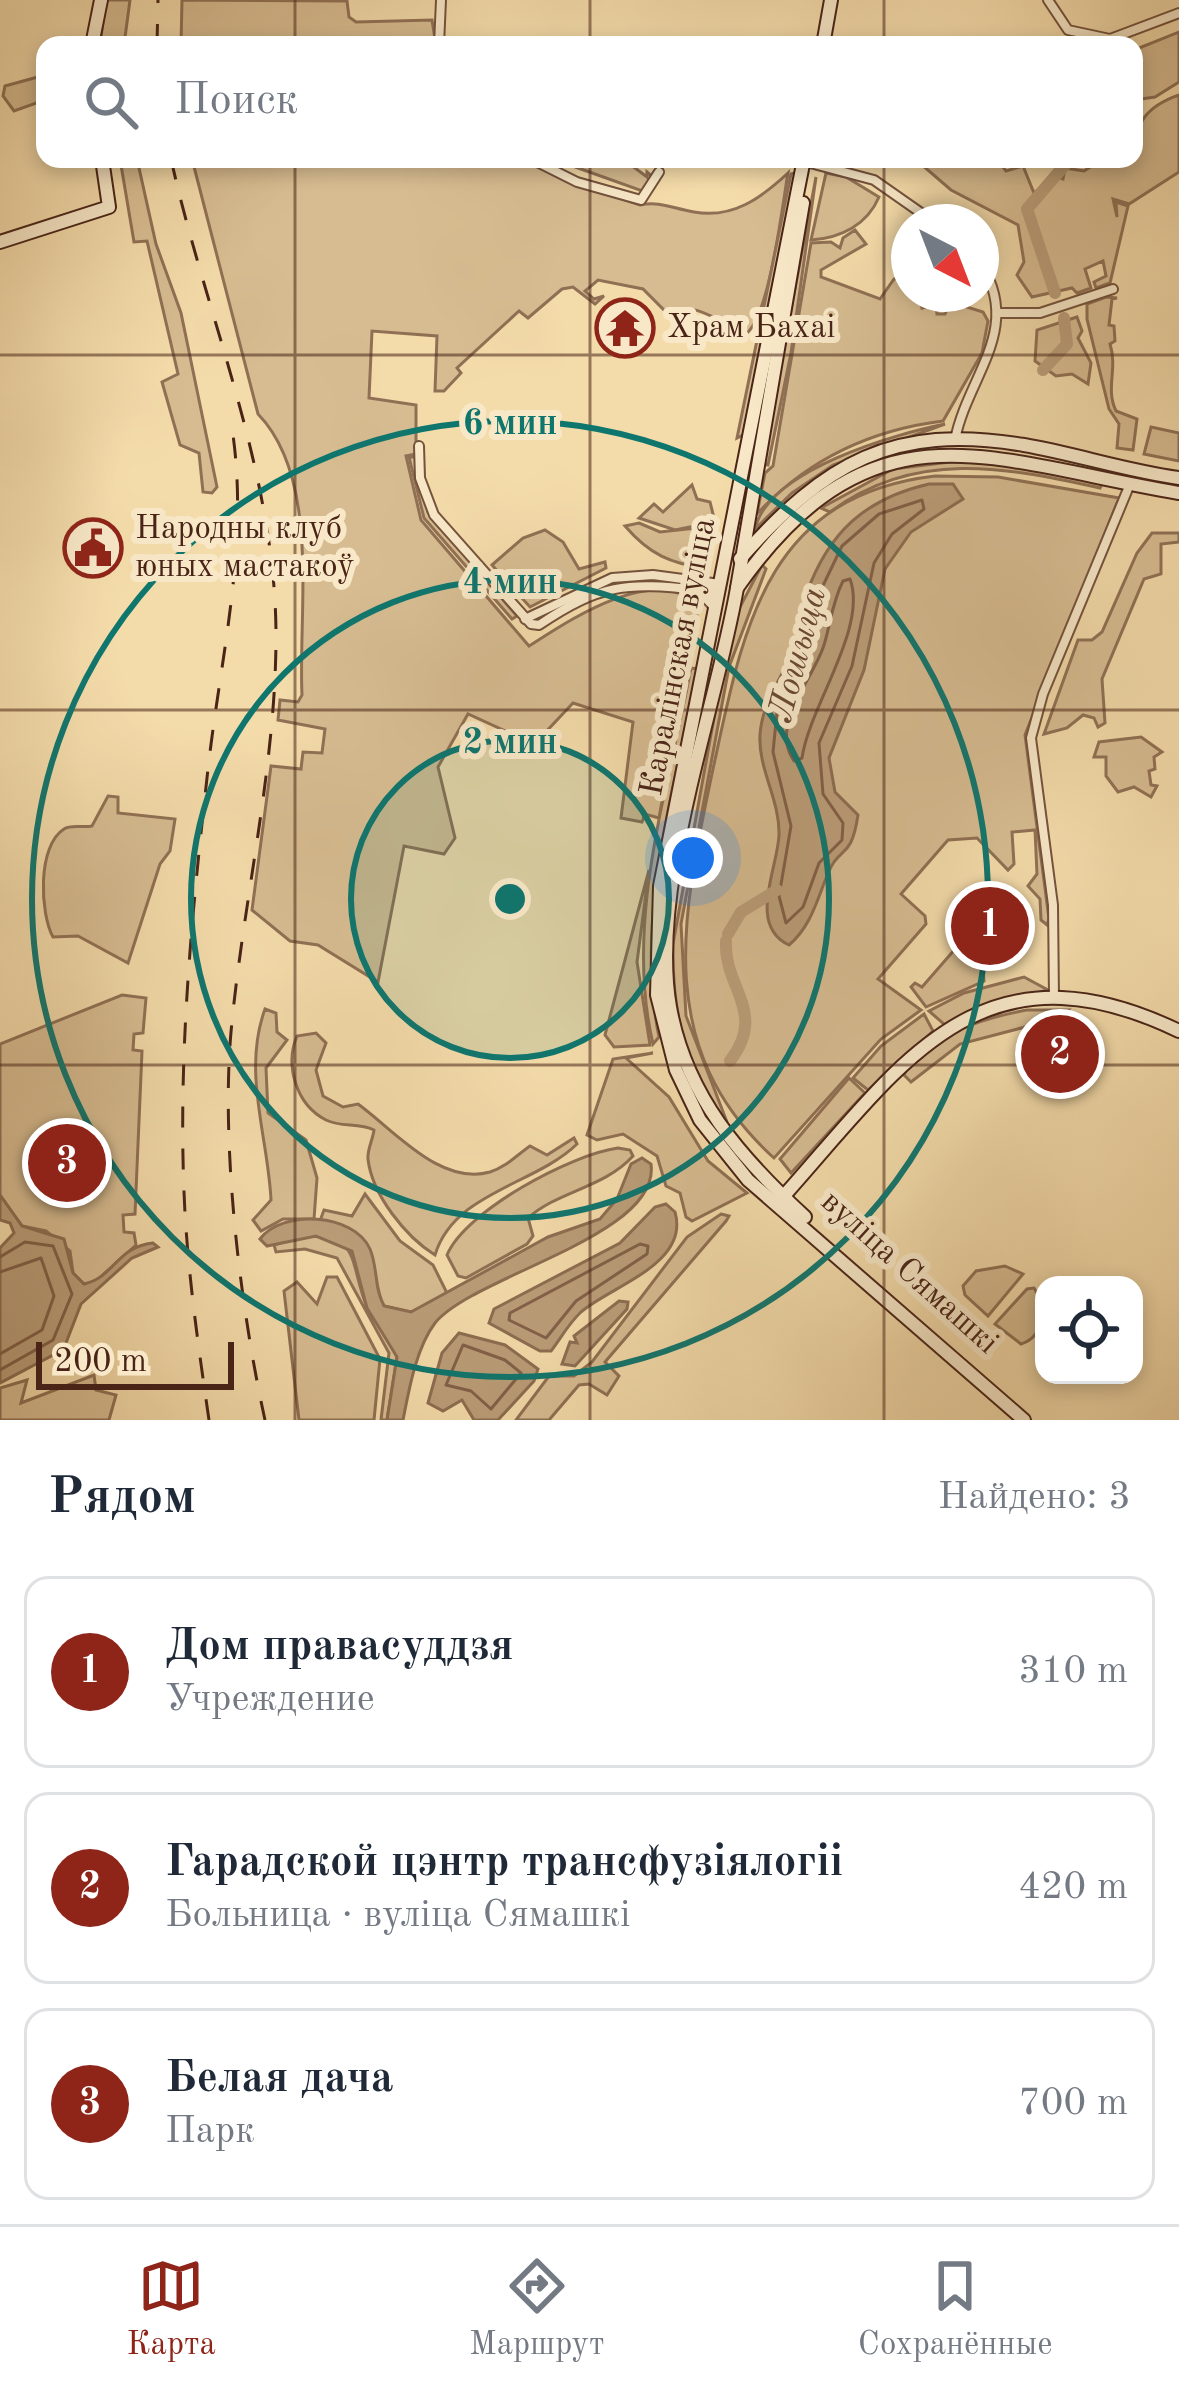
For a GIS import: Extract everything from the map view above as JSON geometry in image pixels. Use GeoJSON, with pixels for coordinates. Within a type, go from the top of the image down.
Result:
{"type":"FeatureCollection","features":[{"type":"Feature","properties":{"kind":"main road"},"geometry":{"type":"LineString","coordinates":[[94,36],[101,0]]}},
{"type":"Feature","properties":{"kind":"main road"},"geometry":{"type":"LineString","coordinates":[[828,36],[834,0]]}},
{"type":"Feature","properties":{"kind":"main road"},"geometry":{"type":"LineString","coordinates":[[0,239],[108,203],[103,168]]}},
{"type":"Feature","properties":{"kind":"main road","name":"Каралінская вуліца"},"geometry":{"type":"LineString","coordinates":[[780,1200],[714,1120],[684,1058],[670,1009],[666,940],[713,624],[806,168]]}},
{"type":"Feature","properties":{"kind":"main road","name":"Каралінская вуліца"},"geometry":{"type":"LineString","coordinates":[[683,810],[748,541],[778,311]]}},
{"type":"Feature","properties":{"kind":"main road"},"geometry":{"type":"LineString","coordinates":[[748,541],[796,497],[839,469],[902,445],[956,447],[1132,477],[1179,478]]}},
{"type":"Feature","properties":{"kind":"main road"},"geometry":{"type":"LineString","coordinates":[[740,560],[722,585],[737,588],[788,524],[840,483],[894,462],[956,447]]}},
{"type":"Feature","properties":{"kind":"main road"},"geometry":{"type":"LineString","coordinates":[[1132,477],[1179,493]]}},
{"type":"Feature","properties":{"kind":"main road","name":"вуліца Сямашкі"},"geometry":{"type":"LineString","coordinates":[[780,1200],[886,1077],[923,1043],[988,1011],[1054,998],[1099,1001],[1179,1031]]}},
{"type":"Feature","properties":{"kind":"main road","name":"вуліца Сямашкі"},"geometry":{"type":"LineString","coordinates":[[780,1200],[1024,1420]]}},
{"type":"Feature","properties":{"kind":"main road","name":"вуліца Сямашкі"},"geometry":{"type":"LineString","coordinates":[[780,1200],[1035,1420]]}},
{"type":"Feature","properties":{"kind":"street"},"geometry":{"type":"LineString","coordinates":[[439,36],[441,0]]}},
{"type":"Feature","properties":{"kind":"street"},"geometry":{"type":"LineString","coordinates":[[1048,0],[1068,29],[1097,36]]}},
{"type":"Feature","properties":{"kind":"street"},"geometry":{"type":"LineString","coordinates":[[1118,36],[1179,13]]}},
{"type":"Feature","properties":{"kind":"street"},"geometry":{"type":"LineString","coordinates":[[549,168],[577,182],[640,200],[659,172]]}},
{"type":"Feature","properties":{"kind":"street"},"geometry":{"type":"LineString","coordinates":[[832,168],[874,180],[908,204]]}},
{"type":"Feature","properties":{"kind":"street"},"geometry":{"type":"LineString","coordinates":[[956,447],[991,357],[997,314],[1040,313],[1113,290]]}},
{"type":"Feature","properties":{"kind":"street"},"geometry":{"type":"LineString","coordinates":[[419,446],[429,507],[523,619],[539,625],[594,592],[631,583],[703,592],[712,604],[713,624]]}},
{"type":"Feature","properties":{"kind":"street"},"geometry":{"type":"LineString","coordinates":[[1054,998],[1053,900],[1031,738],[1040,702],[1132,477]]}},
{"type":"Feature","properties":{"kind":"street"},"geometry":{"type":"LineString","coordinates":[[523,619],[613,578],[653,575],[722,585]]}},
{"type":"Feature","properties":{"kind":"shaded area"},"geometry":{"type":"Polygon","coordinates":[[[106,0],[130,0],[125,36],[101,36],[106,0]]]}},
{"type":"Feature","properties":{"kind":"shaded area"},"geometry":{"type":"Polygon","coordinates":[[[182,0],[347,1],[349,17],[356,22],[432,20],[435,36],[181,36],[182,0]]]}},
{"type":"Feature","properties":{"kind":"shaded area"},"geometry":{"type":"Polygon","coordinates":[[[1179,32],[1179,82],[1143,99],[1143,46],[1179,32]]]}},
{"type":"Feature","properties":{"kind":"shaded area"},"geometry":{"type":"Polygon","coordinates":[[[36,77],[36,103],[14,111],[3,96],[5,86],[36,77]]]}},
{"type":"Feature","properties":{"kind":"shaded area"},"geometry":{"type":"Polygon","coordinates":[[[1179,95],[1179,172],[1129,204],[1113,199],[1117,217],[1116,202],[1128,206],[1110,283],[1096,288],[1094,282],[1106,276],[1103,261],[1085,269],[1091,288],[1077,293],[1072,288],[1032,297],[1017,275],[1024,262],[1018,225],[999,215],[999,204],[978,204],[951,190],[925,168],[1024,168],[1034,193],[1055,176],[1063,179],[1065,168],[1143,168],[1143,120],[1179,95]]]}},
{"type":"Feature","properties":{"kind":"shaded area"},"geometry":{"type":"Polygon","coordinates":[[[122,168],[139,168],[156,244],[181,313],[217,487],[212,493],[203,492],[199,453],[180,445],[162,382],[178,374],[147,241],[134,242],[122,168]]]}},
{"type":"Feature","properties":{"kind":"shaded area"},"geometry":{"type":"Polygon","coordinates":[[[194,168],[542,168],[640,205],[708,213],[746,204],[788,173],[768,284],[746,334],[697,310],[667,313],[643,289],[598,280],[585,291],[594,299],[604,296],[595,304],[573,287],[562,289],[528,318],[519,311],[457,368],[461,373],[444,391],[435,391],[437,336],[372,331],[369,398],[416,405],[416,454],[406,456],[421,520],[529,646],[588,611],[635,593],[680,593],[699,604],[659,818],[645,814],[642,822],[621,818],[633,722],[573,703],[541,737],[523,739],[468,714],[438,767],[455,838],[444,854],[404,846],[378,982],[318,945],[290,941],[252,910],[271,766],[301,769],[303,752],[322,753],[325,729],[278,720],[280,700],[298,702],[302,695],[302,547],[291,474],[278,441],[258,414],[194,168]]]}},
{"type":"Feature","properties":{"kind":"shaded area"},"geometry":{"type":"Polygon","coordinates":[[[578,168],[635,168],[647,177],[647,172],[653,177],[645,192],[578,168]]]}},
{"type":"Feature","properties":{"kind":"shaded area"},"geometry":{"type":"Polygon","coordinates":[[[798,172],[743,435],[737,438],[791,174],[798,172]]]}},
{"type":"Feature","properties":{"kind":"shaded area"},"geometry":{"type":"Polygon","coordinates":[[[826,173],[846,177],[879,197],[852,228],[811,240],[826,173]]]}},
{"type":"Feature","properties":{"kind":"shaded area"},"geometry":{"type":"Polygon","coordinates":[[[816,177],[791,353],[768,465],[762,464],[816,177]]]}},
{"type":"Feature","properties":{"kind":"shaded area"},"geometry":{"type":"Polygon","coordinates":[[[855,230],[866,244],[821,270],[821,277],[880,299],[891,283],[891,312],[983,312],[988,321],[982,353],[943,421],[890,432],[841,451],[797,478],[757,514],[765,473],[773,466],[811,243],[831,242],[840,248],[843,238],[855,230]]]}},
{"type":"Feature","properties":{"kind":"shaded area"},"geometry":{"type":"Polygon","coordinates":[[[1106,297],[1117,298],[1112,299],[1109,325],[1114,326],[1115,341],[1110,344],[1113,403],[1116,411],[1137,419],[1133,450],[1117,448],[1119,424],[1109,409],[1087,319],[1087,304],[1106,297]]]}},
{"type":"Feature","properties":{"kind":"shaded area"},"geometry":{"type":"Polygon","coordinates":[[[1077,317],[1082,331],[1078,338],[1091,363],[1088,384],[1072,374],[1056,376],[1035,361],[1037,330],[1077,317]]]}},
{"type":"Feature","properties":{"kind":"shaded area"},"geometry":{"type":"Polygon","coordinates":[[[945,424],[833,465],[792,493],[755,529],[765,508],[808,472],[866,446],[945,424]]]}},
{"type":"Feature","properties":{"kind":"shaded area"},"geometry":{"type":"Polygon","coordinates":[[[1151,427],[1179,433],[1179,461],[1144,454],[1151,427]]]}},
{"type":"Feature","properties":{"kind":"shaded area"},"geometry":{"type":"Polygon","coordinates":[[[409,457],[415,457],[428,512],[517,616],[512,619],[424,518],[409,457]]]}},
{"type":"Feature","properties":{"kind":"shaded area"},"geometry":{"type":"Polygon","coordinates":[[[983,458],[1103,482],[1100,488],[995,470],[928,471],[862,492],[830,512],[821,508],[893,469],[983,458]]]}},
{"type":"Feature","properties":{"kind":"shaded area"},"geometry":{"type":"Polygon","coordinates":[[[935,476],[998,477],[1119,498],[1025,735],[1049,919],[1047,925],[1041,920],[1040,899],[1028,886],[1037,874],[1035,830],[1012,832],[1014,864],[1008,870],[977,838],[948,840],[901,894],[925,916],[926,924],[878,979],[921,1010],[881,1039],[774,1158],[735,1115],[708,1070],[693,1024],[686,976],[693,874],[724,718],[751,621],[771,578],[798,541],[832,511],[878,489],[935,476]]]}},
{"type":"Feature","properties":{"kind":"shaded area"},"geometry":{"type":"Polygon","coordinates":[[[692,485],[697,499],[710,502],[715,522],[675,530],[639,518],[654,504],[663,512],[692,485]]]}},
{"type":"Feature","properties":{"kind":"shaded area"},"geometry":{"type":"Polygon","coordinates":[[[639,523],[660,532],[715,526],[707,569],[652,551],[625,526],[639,523]]]}},
{"type":"Feature","properties":{"kind":"shaded area"},"geometry":{"type":"Polygon","coordinates":[[[545,530],[563,542],[579,569],[605,562],[606,568],[530,607],[492,565],[523,538],[545,530]]]}},
{"type":"Feature","properties":{"kind":"shaded area"},"geometry":{"type":"Polygon","coordinates":[[[1152,533],[1179,533],[1179,542],[1161,544],[1161,574],[1144,579],[1102,679],[1105,723],[1098,727],[1094,718],[1083,715],[1067,728],[1044,734],[1078,640],[1092,640],[1102,632],[1137,553],[1152,533]]]}},
{"type":"Feature","properties":{"kind":"shaded area"},"geometry":{"type":"Polygon","coordinates":[[[762,565],[766,569],[729,667],[681,924],[686,1016],[727,1122],[712,1105],[690,1063],[678,1015],[673,944],[726,652],[740,607],[762,565]]]}},
{"type":"Feature","properties":{"kind":"shaded area"},"geometry":{"type":"Polygon","coordinates":[[[691,668],[698,669],[654,899],[651,945],[659,1037],[653,1044],[645,998],[646,903],[691,668]]]}},
{"type":"Feature","properties":{"kind":"shaded area"},"geometry":{"type":"Polygon","coordinates":[[[1141,737],[1162,752],[1154,757],[1155,769],[1149,771],[1151,785],[1157,786],[1151,797],[1134,787],[1118,792],[1106,776],[1106,757],[1094,757],[1099,742],[1141,737]]]}},
{"type":"Feature","properties":{"kind":"shaded area"},"geometry":{"type":"Polygon","coordinates":[[[108,796],[118,797],[118,813],[175,819],[170,851],[160,864],[128,963],[78,936],[53,937],[45,912],[45,864],[55,838],[67,828],[92,826],[108,796]]]}},
{"type":"Feature","properties":{"kind":"shaded area"},"geometry":{"type":"Polygon","coordinates":[[[649,870],[637,962],[650,1045],[614,1047],[605,1035],[649,870]]]}},
{"type":"Feature","properties":{"kind":"shaded area"},"geometry":{"type":"Polygon","coordinates":[[[962,941],[982,958],[984,981],[926,1007],[911,987],[915,983],[922,987],[962,941]]]}},
{"type":"Feature","properties":{"kind":"shaded area"},"geometry":{"type":"Polygon","coordinates":[[[1024,977],[1048,990],[988,1005],[945,1025],[929,1011],[964,993],[1024,977]]]}},
{"type":"Feature","properties":{"kind":"shaded area"},"geometry":{"type":"Polygon","coordinates":[[[122,995],[146,998],[143,1033],[134,1034],[133,1050],[142,1051],[135,1214],[123,1215],[124,1232],[134,1233],[136,1245],[96,1281],[84,1284],[73,1273],[70,1251],[46,1231],[22,1226],[0,1195],[0,1044],[122,995]]]}},
{"type":"Feature","properties":{"kind":"shaded area"},"geometry":{"type":"Polygon","coordinates":[[[265,1009],[276,1013],[277,1032],[287,1040],[266,1068],[268,1113],[306,1140],[317,1178],[314,1219],[283,1219],[261,1231],[253,1220],[271,1200],[256,1080],[265,1009]]]}},
{"type":"Feature","properties":{"kind":"shaded area"},"geometry":{"type":"Polygon","coordinates":[[[1027,1010],[1067,1010],[1052,1020],[960,1044],[911,1082],[904,1075],[940,1039],[975,1023],[1027,1010]]]}},
{"type":"Feature","properties":{"kind":"shaded area"},"geometry":{"type":"Polygon","coordinates":[[[924,1014],[933,1031],[868,1090],[853,1078],[881,1046],[924,1014]]]}},
{"type":"Feature","properties":{"kind":"shaded area"},"geometry":{"type":"Polygon","coordinates":[[[316,1033],[326,1043],[316,1070],[323,1096],[343,1107],[358,1104],[419,1153],[453,1171],[490,1172],[530,1146],[547,1155],[574,1138],[577,1144],[459,1217],[435,1255],[402,1226],[376,1187],[368,1159],[374,1130],[326,1120],[300,1094],[293,1071],[294,1047],[297,1036],[316,1033]]]}},
{"type":"Feature","properties":{"kind":"shaded area"},"geometry":{"type":"Polygon","coordinates":[[[653,1053],[626,1058],[669,1097],[708,1161],[747,1193],[692,1221],[686,1217],[680,1193],[666,1186],[657,1156],[623,1134],[597,1140],[587,1135],[613,1059],[653,1053]]]}},
{"type":"Feature","properties":{"kind":"shaded area"},"geometry":{"type":"Polygon","coordinates":[[[849,1078],[865,1093],[791,1173],[780,1159],[849,1078]]]}},
{"type":"Feature","properties":{"kind":"shaded area"},"geometry":{"type":"Polygon","coordinates":[[[618,1148],[630,1150],[633,1156],[609,1175],[528,1218],[533,1236],[527,1244],[466,1278],[458,1276],[447,1255],[458,1238],[497,1203],[574,1161],[618,1148]]]}},
{"type":"Feature","properties":{"kind":"shaded area"},"geometry":{"type":"Polygon","coordinates":[[[365,1194],[400,1241],[433,1265],[448,1295],[411,1312],[384,1306],[364,1242],[341,1227],[320,1221],[324,1210],[352,1216],[365,1194]]]}},
{"type":"Feature","properties":{"kind":"shaded area"},"geometry":{"type":"Polygon","coordinates":[[[721,1214],[729,1216],[726,1221],[605,1362],[619,1376],[607,1395],[589,1384],[579,1385],[549,1420],[516,1420],[549,1376],[574,1376],[592,1362],[687,1237],[721,1214]]]}},
{"type":"Feature","properties":{"kind":"shaded area"},"geometry":{"type":"Polygon","coordinates":[[[296,1237],[333,1239],[350,1252],[367,1307],[397,1357],[387,1420],[381,1420],[389,1353],[337,1258],[305,1249],[276,1252],[274,1245],[296,1237]]]}},
{"type":"Feature","properties":{"kind":"shaded area"},"geometry":{"type":"Polygon","coordinates":[[[1005,1266],[1023,1274],[988,1316],[965,1295],[963,1286],[976,1271],[1005,1266]]]}},
{"type":"Feature","properties":{"kind":"shaded area"},"geometry":{"type":"Polygon","coordinates":[[[327,1277],[337,1277],[380,1359],[374,1420],[299,1420],[284,1291],[297,1282],[317,1304],[327,1277]]]}},
{"type":"Feature","properties":{"kind":"shaded area"},"geometry":{"type":"Polygon","coordinates":[[[1027,1289],[1035,1290],[1035,1335],[1021,1344],[995,1324],[1027,1289]]]}},
{"type":"Feature","properties":{"kind":"shaded area"},"geometry":{"type":"Polygon","coordinates":[[[94,1375],[96,1390],[116,1395],[109,1420],[0,1420],[0,1388],[27,1380],[21,1403],[94,1375]]]}},
{"type":"Feature","properties":{"kind":"water"},"geometry":{"type":"Polygon","coordinates":[[[929,484],[953,484],[963,499],[911,532],[885,569],[864,670],[829,758],[835,792],[858,815],[855,830],[829,871],[809,920],[789,945],[776,936],[767,910],[779,835],[760,748],[765,710],[797,641],[815,573],[837,537],[867,509],[929,484]]]}},
{"type":"Feature","properties":{"kind":"water"},"geometry":{"type":"Polygon","coordinates":[[[642,1158],[651,1164],[646,1190],[627,1212],[597,1233],[456,1305],[435,1323],[418,1357],[403,1420],[387,1420],[397,1357],[367,1308],[352,1251],[316,1236],[267,1246],[260,1239],[270,1229],[300,1219],[349,1228],[370,1249],[384,1306],[411,1312],[548,1237],[600,1219],[617,1199],[631,1164],[642,1158]]]}},
{"type":"Feature","properties":{"kind":"water"},"geometry":{"type":"Polygon","coordinates":[[[0,1195],[22,1226],[64,1239],[73,1273],[84,1284],[103,1275],[131,1250],[153,1243],[158,1247],[132,1258],[81,1304],[66,1343],[55,1354],[0,1383],[0,1248],[14,1233],[10,1223],[0,1220],[0,1195]]]}},
{"type":"Feature","properties":{"kind":"water"},"geometry":{"type":"Polygon","coordinates":[[[666,1204],[675,1212],[671,1246],[645,1272],[581,1312],[551,1351],[540,1351],[489,1323],[494,1309],[620,1243],[655,1207],[666,1204]]]}},
{"type":"Feature","properties":{"kind":"water"},"geometry":{"type":"Polygon","coordinates":[[[619,1301],[628,1302],[627,1309],[575,1366],[562,1364],[570,1342],[577,1343],[574,1336],[619,1301]]]}},
{"type":"Feature","properties":{"kind":"water"},"geometry":{"type":"Polygon","coordinates":[[[459,1333],[505,1345],[538,1369],[534,1381],[498,1420],[474,1420],[462,1400],[443,1411],[428,1403],[442,1353],[459,1333]]]}},
{"type":"Feature","properties":{"kind":"waterway","name":"Лошыца"},"geometry":{"type":"LineString","coordinates":[[1055,293],[1027,209],[1062,168]]}},
{"type":"Feature","properties":{"kind":"waterway","name":"Лошыца"},"geometry":{"type":"LineString","coordinates":[[1043,370],[1067,344],[1064,318]]}},
{"type":"Feature","properties":{"kind":"waterway","name":"Лошыца"},"geometry":{"type":"LineString","coordinates":[[728,934],[741,912],[777,890]]}},
{"type":"Feature","properties":{"kind":"waterway","name":"Лошыца"},"geometry":{"type":"LineString","coordinates":[[726,941],[745,1014],[741,1044],[730,1061]]}},
{"type":"Feature","properties":{"kind":"railway"},"geometry":{"type":"LineString","coordinates":[[157,36],[158,0]]}},
{"type":"Feature","properties":{"kind":"railway"},"geometry":{"type":"LineString","coordinates":[[173,168],[252,455],[273,575],[276,636],[271,735],[236,983],[229,1077],[235,1227],[265,1420]]}},
{"type":"Feature","properties":{"kind":"railway"},"geometry":{"type":"LineString","coordinates":[[209,1420],[187,1239],[183,1104],[196,886],[235,564],[233,435]]}},
{"type":"Feature","properties":{"kind":"place","name":"Храм Бахаі"},"geometry":{"type":"Point","coordinates":[625,328]}},
{"type":"Feature","properties":{"kind":"place","name":"Народны клуб юных мастакоў"},"geometry":{"type":"Point","coordinates":[93,548]}},
{"type":"Feature","properties":{"kind":"place","name":"Дом правасуддзя"},"geometry":{"type":"Point","coordinates":[990,926]}},
{"type":"Feature","properties":{"kind":"place","name":"Гарадской цэнтр трансфузіялогіі"},"geometry":{"type":"Point","coordinates":[1060,1054]}},
{"type":"Feature","properties":{"kind":"place","name":"Белая дача"},"geometry":{"type":"Point","coordinates":[67,1163]}}]}
